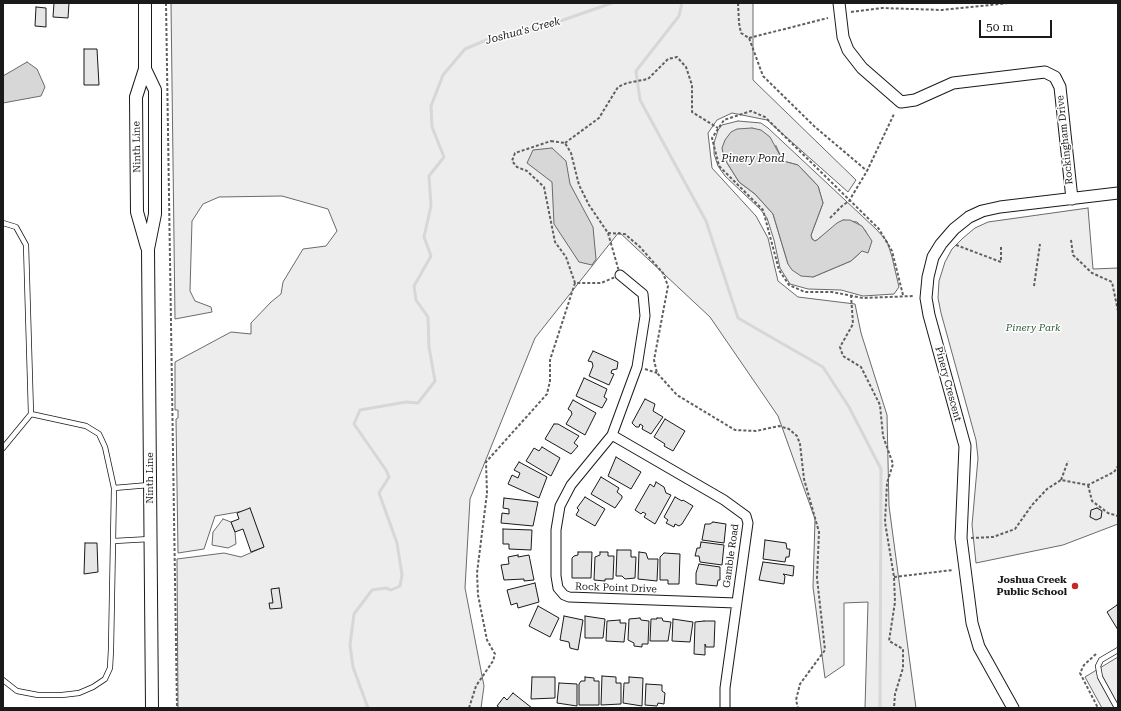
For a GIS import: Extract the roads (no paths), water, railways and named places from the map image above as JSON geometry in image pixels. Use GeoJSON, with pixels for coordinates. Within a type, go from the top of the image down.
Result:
{"type":"FeatureCollection","features":[{"type":"Feature","properties":{"kind":"main road","name":"Ninth Line"},"geometry":{"type":"LineString","coordinates":[[145,3],[145,69],[136,96],[137,212],[148,248]]}},
{"type":"Feature","properties":{"kind":"main road","name":"Ninth Line"},"geometry":{"type":"LineString","coordinates":[[145,69],[155,90],[155,214],[148,248],[152,708]]}},
{"type":"Feature","properties":{"kind":"street","name":"Rockingham Drive"},"geometry":{"type":"LineString","coordinates":[[839,3],[843,37],[848,50],[862,68],[901,102],[915,100],[953,83],[1045,72],[1055,77],[1060,87],[1072,200]]}},
{"type":"Feature","properties":{"kind":"street","name":"Pinery Crescent"},"geometry":{"type":"LineString","coordinates":[[1013,708],[980,646],[972,623],[961,538],[965,446],[929,315],[926,298],[928,277],[933,257],[941,244],[954,229],[969,217],[1000,207],[1072,200],[1118,193]]}},
{"type":"Feature","properties":{"kind":"street","name":"Rock Point Drive"},"geometry":{"type":"LineString","coordinates":[[620,275],[643,294],[645,316],[637,367],[612,435],[571,485],[560,506],[556,530],[556,576],[558,588],[564,595],[570,597],[736,603]]}},
{"type":"Feature","properties":{"kind":"street","name":"Gamble Road"},"geometry":{"type":"LineString","coordinates":[[612,435],[724,500],[746,516],[748,523],[725,688],[725,708]]}},
{"type":"Feature","properties":{"kind":"lane"},"geometry":{"type":"LineString","coordinates":[[3,223],[16,227],[26,244],[30,414],[3,448]]}},
{"type":"Feature","properties":{"kind":"lane"},"geometry":{"type":"LineString","coordinates":[[3,680],[17,691],[38,695],[79,693],[93,687],[105,679],[110,668],[114,488],[105,447],[99,434],[86,426],[30,414]]}},
{"type":"Feature","properties":{"kind":"lane"},"geometry":{"type":"LineString","coordinates":[[114,488],[151,484]]}},
{"type":"Feature","properties":{"kind":"lane"},"geometry":{"type":"LineString","coordinates":[[114,541],[150,539]]}},
{"type":"Feature","properties":{"kind":"lane"},"geometry":{"type":"LineString","coordinates":[[1117,708],[1100,677],[1098,666],[1101,660],[1118,650]]}},
{"type":"Feature","properties":{"kind":"water"},"geometry":{"type":"Polygon","coordinates":[[[27,62],[37,69],[45,87],[41,96],[3,103],[3,76],[27,62]]]}},
{"type":"Feature","properties":{"kind":"water","name":"Pinery Pond"},"geometry":{"type":"Polygon","coordinates":[[[752,128],[761,130],[770,137],[783,161],[798,165],[818,186],[823,203],[811,235],[812,239],[815,241],[817,240],[837,223],[843,220],[850,220],[862,226],[872,241],[868,253],[862,251],[851,261],[813,277],[801,276],[792,270],[788,264],[773,214],[755,194],[739,182],[724,158],[722,148],[725,140],[731,132],[737,129],[752,128]]]}},
{"type":"Feature","properties":{"kind":"water"},"geometry":{"type":"Polygon","coordinates":[[[552,148],[566,161],[570,184],[593,227],[596,259],[592,265],[579,262],[554,224],[552,182],[527,163],[533,150],[552,148]]]}},
{"type":"Feature","properties":{"kind":"waterway","name":"Joshua's Creek"},"geometry":{"type":"LineString","coordinates":[[368,708],[353,667],[350,645],[354,614],[372,590],[386,588],[391,590],[400,586],[402,575],[397,543],[379,493],[389,477],[386,470],[354,424],[360,410],[406,402],[418,403],[435,381],[429,347],[428,317],[416,300],[414,286],[431,256],[424,237],[431,206],[429,176],[444,157],[432,127],[431,106],[443,75],[465,49],[491,38],[543,27],[612,3]]}},
{"type":"Feature","properties":{"kind":"waterway"},"geometry":{"type":"LineString","coordinates":[[682,3],[679,16],[636,71],[640,100],[706,221],[738,318],[823,367],[849,407],[881,469],[880,708]]}},
{"type":"Feature","properties":{"kind":"place","name":"Joshua Creek Public School"},"geometry":{"type":"Point","coordinates":[1075,586]}},
{"type":"Feature","properties":{"kind":"park label","name":"Pinery Park"},"geometry":{"type":"Point","coordinates":[1033,328]}}]}
